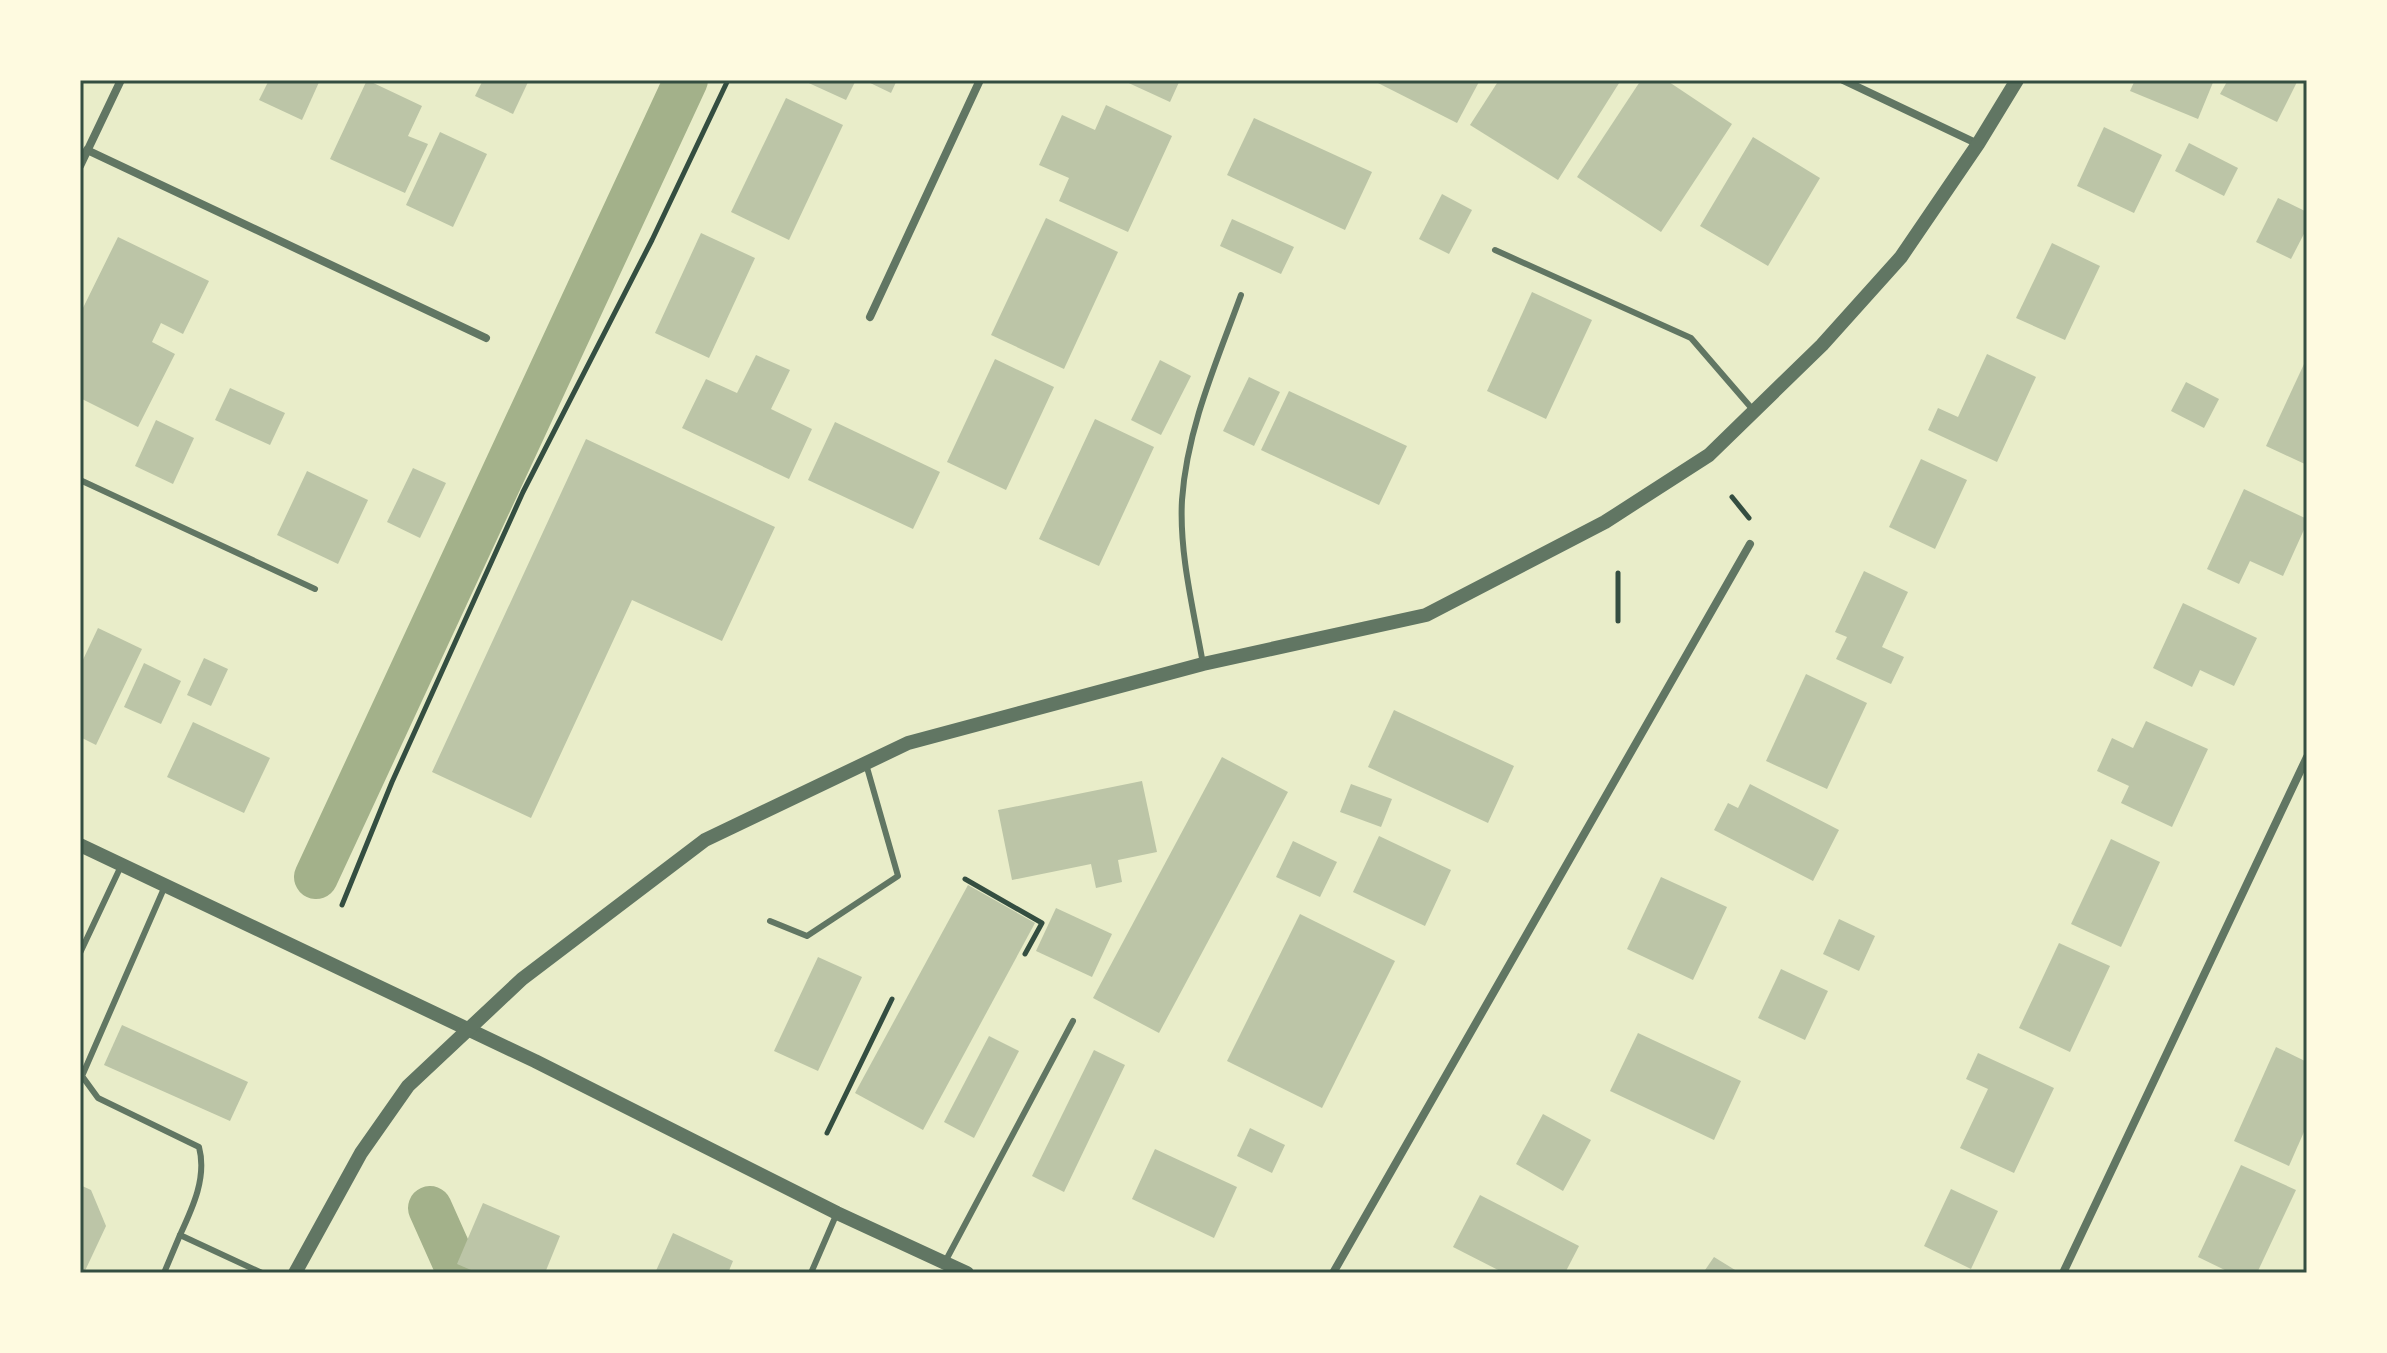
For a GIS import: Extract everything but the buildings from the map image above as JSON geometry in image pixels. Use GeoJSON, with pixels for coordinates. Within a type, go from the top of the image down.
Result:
{"type":"FeatureCollection","features":[{"type":"Feature","properties":{"kind":"street"},"geometry":{"type":"LineString","coordinates":[[80,166],[121,80]]}},
{"type":"Feature","properties":{"kind":"street"},"geometry":{"type":"LineString","coordinates":[[870,317],[980,80]]}},
{"type":"Feature","properties":{"kind":"street"},"geometry":{"type":"LineString","coordinates":[[1843,80],[1978,144]]}},
{"type":"Feature","properties":{"kind":"street"},"geometry":{"type":"LineString","coordinates":[[295,1273],[361,1153],[408,1086],[522,979],[705,840],[908,743],[1203,664],[1426,615],[1605,522],[1709,455],[1822,345],[1901,257],[1978,144],[2017,80]]}},
{"type":"Feature","properties":{"kind":"street"},"geometry":{"type":"LineString","coordinates":[[87,150],[486,338]]}},
{"type":"Feature","properties":{"kind":"street"},"geometry":{"type":"LineString","coordinates":[[1333,1273],[1750,544]]}},
{"type":"Feature","properties":{"kind":"street"},"geometry":{"type":"LineString","coordinates":[[2063,1273],[2307,757]]}},
{"type":"Feature","properties":{"kind":"street"},"geometry":{"type":"LineString","coordinates":[[80,845],[470,1030],[837,1213],[967,1273]]}},
{"type":"Feature","properties":{"kind":"lane"},"geometry":{"type":"LineString","coordinates":[[1495,250],[1691,338],[1754,411]]}},
{"type":"Feature","properties":{"kind":"lane"},"geometry":{"type":"LineString","coordinates":[[1203,664],[1190,591],[1182,501],[1196,419],[1241,295]]}},
{"type":"Feature","properties":{"kind":"lane"},"geometry":{"type":"LineString","coordinates":[[80,480],[315,589]]}},
{"type":"Feature","properties":{"kind":"lane"},"geometry":{"type":"LineString","coordinates":[[770,921],[807,936],[898,876],[866,764]]}},
{"type":"Feature","properties":{"kind":"lane"},"geometry":{"type":"LineString","coordinates":[[80,953],[121,864]]}},
{"type":"Feature","properties":{"kind":"lane"},"geometry":{"type":"LineString","coordinates":[[164,1273],[197,1191],[203,1163],[199,1147],[98,1098],[82,1076],[165,886]]}},
{"type":"Feature","properties":{"kind":"lane"},"geometry":{"type":"LineString","coordinates":[[945,1262],[1073,1021]]}},
{"type":"Feature","properties":{"kind":"lane"},"geometry":{"type":"LineString","coordinates":[[811,1273],[837,1213]]}},
{"type":"Feature","properties":{"kind":"lane"},"geometry":{"type":"LineString","coordinates":[[180,1235],[262,1273]]}},
{"type":"Feature","properties":{"kind":"path"},"geometry":{"type":"LineString","coordinates":[[342,905],[392,782],[523,492],[652,240],[728,80]]}},
{"type":"Feature","properties":{"kind":"path"},"geometry":{"type":"LineString","coordinates":[[1732,497],[1750,519]]}},
{"type":"Feature","properties":{"kind":"path"},"geometry":{"type":"LineString","coordinates":[[1618,573],[1618,621]]}},
{"type":"Feature","properties":{"kind":"path"},"geometry":{"type":"LineString","coordinates":[[965,879],[1042,923],[1025,954]]}},
{"type":"Feature","properties":{"kind":"path"},"geometry":{"type":"LineString","coordinates":[[827,1133],[892,999]]}},
{"type":"Feature","properties":{"kind":"waterway"},"geometry":{"type":"LineString","coordinates":[[316,877],[686,80]]}},
{"type":"Feature","properties":{"kind":"waterway"},"geometry":{"type":"LineString","coordinates":[[430,1208],[459,1273]]}}]}
